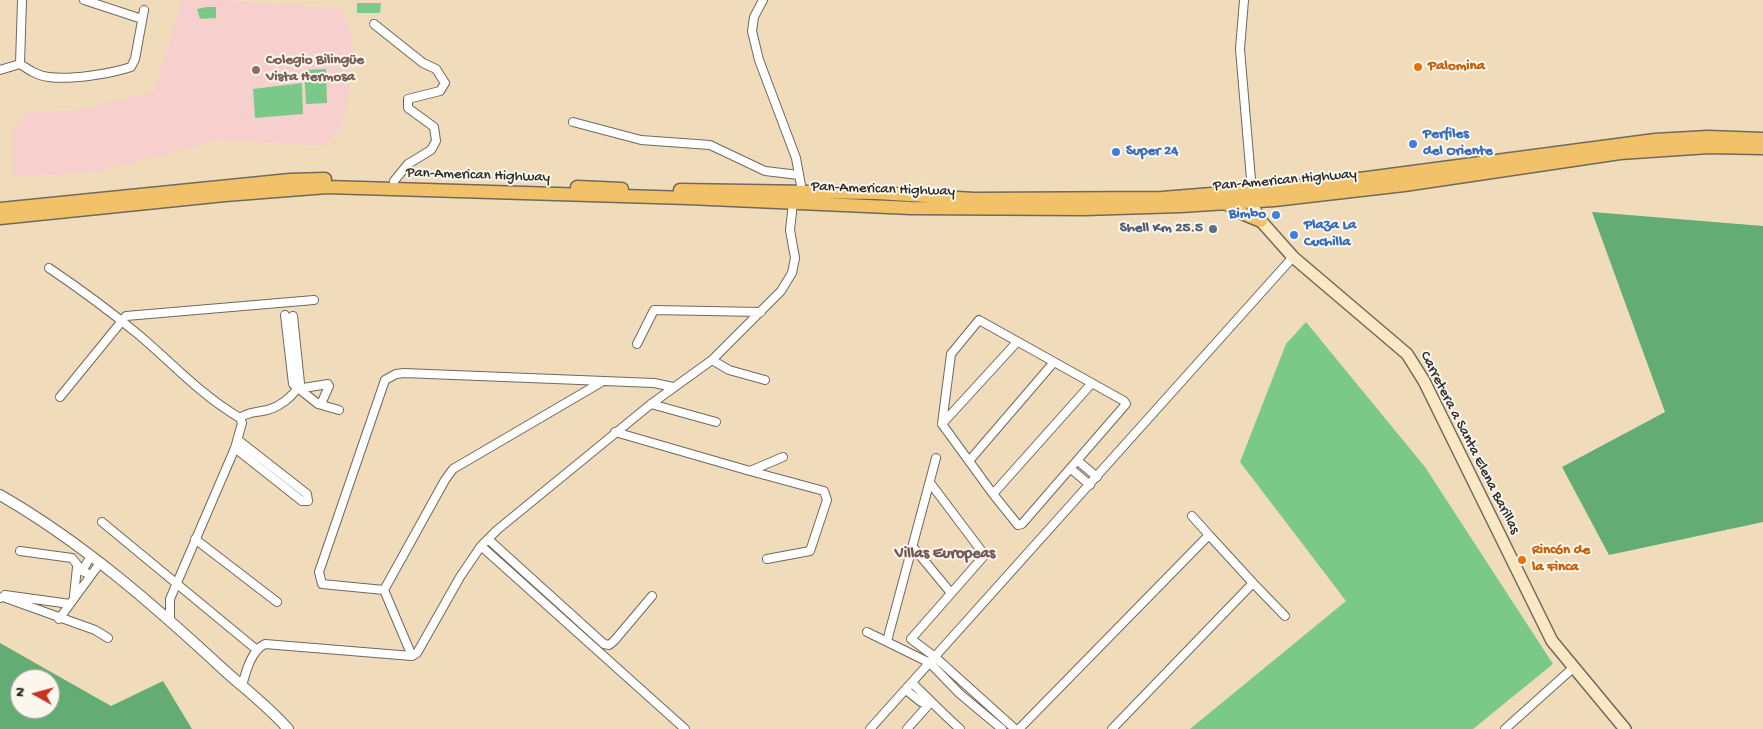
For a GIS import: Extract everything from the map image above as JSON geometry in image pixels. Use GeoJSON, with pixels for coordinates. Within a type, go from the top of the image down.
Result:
{"type":"FeatureCollection","features":[{"type":"Feature","properties":{"kind":"highway","name":"Pan-American Highway"},"geometry":{"type":"LineString","coordinates":[[0,218],[234,194],[327,188],[821,205],[1075,210],[1227,204],[1352,180],[1655,140],[1708,137],[1763,139]]}},
{"type":"Feature","properties":{"kind":"highway","name":"Pan-American Highway"},"geometry":{"type":"LineString","coordinates":[[0,209],[290,180],[394,181],[652,190],[883,193],[974,199],[1254,198],[1404,185],[1620,153],[1709,146],[1763,148]]}},
{"type":"Feature","properties":{"kind":"highway"},"geometry":{"type":"LineString","coordinates":[[1404,185],[1415,180],[1453,174],[1452,166]]}},
{"type":"Feature","properties":{"kind":"highway"},"geometry":{"type":"LineString","coordinates":[[821,205],[840,201],[885,202],[883,193]]}},
{"type":"Feature","properties":{"kind":"highway"},"geometry":{"type":"LineString","coordinates":[[1254,198],[1260,219]]}},
{"type":"Feature","properties":{"kind":"highway"},"geometry":{"type":"LineString","coordinates":[[1227,204],[1260,219]]}},
{"type":"Feature","properties":{"kind":"main road","name":"Carretera a Santa Elena Barillas"},"geometry":{"type":"LineString","coordinates":[[1260,219],[1293,257],[1407,354],[1424,381],[1552,641],[1625,729]]}},
{"type":"Feature","properties":{"kind":"street"},"geometry":{"type":"LineString","coordinates":[[20,64],[22,0]]}},
{"type":"Feature","properties":{"kind":"street"},"geometry":{"type":"LineString","coordinates":[[84,0],[142,19]]}},
{"type":"Feature","properties":{"kind":"street"},"geometry":{"type":"LineString","coordinates":[[762,0],[754,17],[752,31],[759,60],[796,158],[802,191]]}},
{"type":"Feature","properties":{"kind":"street"},"geometry":{"type":"LineString","coordinates":[[1244,0],[1240,49],[1254,198]]}},
{"type":"Feature","properties":{"kind":"street"},"geometry":{"type":"LineString","coordinates":[[20,64],[32,72],[48,77],[66,78],[131,67],[135,59],[144,10]]}},
{"type":"Feature","properties":{"kind":"street"},"geometry":{"type":"LineString","coordinates":[[374,24],[423,63],[436,69],[445,83],[440,91],[408,99],[408,108],[434,127],[436,141],[431,150],[408,164],[394,181]]}},
{"type":"Feature","properties":{"kind":"street"},"geometry":{"type":"LineString","coordinates":[[0,70],[20,64]]}},
{"type":"Feature","properties":{"kind":"street"},"geometry":{"type":"LineString","coordinates":[[573,122],[641,140],[710,145],[765,172],[799,175]]}},
{"type":"Feature","properties":{"kind":"street"},"geometry":{"type":"LineString","coordinates":[[242,686],[247,669],[256,650],[265,644],[412,656],[421,648],[460,577],[488,538],[651,404],[712,360],[781,291],[792,273],[795,258],[790,230],[793,203]]}},
{"type":"Feature","properties":{"kind":"street"},"geometry":{"type":"LineString","coordinates":[[870,729],[1293,257]]}},
{"type":"Feature","properties":{"kind":"street"},"geometry":{"type":"LineString","coordinates":[[49,268],[121,321],[209,398],[240,418],[242,423],[237,444],[176,583],[169,606],[170,619]]}},
{"type":"Feature","properties":{"kind":"street"},"geometry":{"type":"LineString","coordinates":[[60,397],[126,316],[314,300]]}},
{"type":"Feature","properties":{"kind":"street"},"geometry":{"type":"LineString","coordinates":[[637,344],[654,310],[761,312]]}},
{"type":"Feature","properties":{"kind":"street"},"geometry":{"type":"LineString","coordinates":[[289,315],[292,348],[300,383],[298,389]]}},
{"type":"Feature","properties":{"kind":"street"},"geometry":{"type":"LineString","coordinates":[[979,320],[983,321],[1017,342],[1124,401],[1126,404],[1071,470],[1022,524],[1018,525],[942,424],[951,354],[975,323],[979,320]]}},
{"type":"Feature","properties":{"kind":"street"},"geometry":{"type":"LineString","coordinates":[[942,424],[1017,342]]}},
{"type":"Feature","properties":{"kind":"street"},"geometry":{"type":"LineString","coordinates":[[712,360],[728,370],[765,380]]}},
{"type":"Feature","properties":{"kind":"street"},"geometry":{"type":"LineString","coordinates":[[969,461],[1054,362]]}},
{"type":"Feature","properties":{"kind":"street"},"geometry":{"type":"LineString","coordinates":[[384,590],[322,584],[319,572],[385,380],[396,374],[404,374],[654,383],[673,388]]}},
{"type":"Feature","properties":{"kind":"street"},"geometry":{"type":"LineString","coordinates":[[384,590],[445,480],[453,469],[602,382]]}},
{"type":"Feature","properties":{"kind":"street"},"geometry":{"type":"LineString","coordinates":[[993,494],[1092,383]]}},
{"type":"Feature","properties":{"kind":"street"},"geometry":{"type":"LineString","coordinates":[[240,418],[250,412],[264,411],[280,404],[298,389],[328,384],[329,386],[321,404]]}},
{"type":"Feature","properties":{"kind":"street"},"geometry":{"type":"LineString","coordinates":[[298,389],[321,404],[339,410]]}},
{"type":"Feature","properties":{"kind":"street"},"geometry":{"type":"LineString","coordinates":[[651,404],[716,422]]}},
{"type":"Feature","properties":{"kind":"street"},"geometry":{"type":"LineString","coordinates":[[616,432],[824,491],[827,500],[810,551],[768,559]]}},
{"type":"Feature","properties":{"kind":"street"},"geometry":{"type":"LineString","coordinates":[[237,444],[307,494],[308,501],[302,501],[237,444]]}},
{"type":"Feature","properties":{"kind":"street"},"geometry":{"type":"LineString","coordinates":[[750,470],[783,457]]}},
{"type":"Feature","properties":{"kind":"street"},"geometry":{"type":"LineString","coordinates":[[887,641],[931,484],[936,458]]}},
{"type":"Feature","properties":{"kind":"street"},"geometry":{"type":"LineString","coordinates":[[1078,461],[1097,477]]}},
{"type":"Feature","properties":{"kind":"street"},"geometry":{"type":"LineString","coordinates":[[1071,470],[1090,485]]}},
{"type":"Feature","properties":{"kind":"street"},"geometry":{"type":"LineString","coordinates":[[931,484],[983,555],[981,561],[911,636],[912,642],[917,644],[978,708],[1002,729]]}},
{"type":"Feature","properties":{"kind":"street"},"geometry":{"type":"LineString","coordinates":[[0,495],[24,508],[91,556],[170,619],[288,729]]}},
{"type":"Feature","properties":{"kind":"street"},"geometry":{"type":"LineString","coordinates":[[1192,516],[1285,616]]}},
{"type":"Feature","properties":{"kind":"street"},"geometry":{"type":"LineString","coordinates":[[102,522],[256,650]]}},
{"type":"Feature","properties":{"kind":"street"},"geometry":{"type":"LineString","coordinates":[[1019,729],[1209,535]]}},
{"type":"Feature","properties":{"kind":"street"},"geometry":{"type":"LineString","coordinates":[[488,538],[604,644],[609,645],[614,641],[652,596]]}},
{"type":"Feature","properties":{"kind":"street"},"geometry":{"type":"LineString","coordinates":[[195,539],[277,602]]}},
{"type":"Feature","properties":{"kind":"street"},"geometry":{"type":"LineString","coordinates":[[481,546],[685,729]]}},
{"type":"Feature","properties":{"kind":"street"},"geometry":{"type":"LineString","coordinates":[[913,547],[951,593]]}},
{"type":"Feature","properties":{"kind":"street"},"geometry":{"type":"LineString","coordinates":[[20,551],[72,558],[80,569],[92,575]]}},
{"type":"Feature","properties":{"kind":"street"},"geometry":{"type":"LineString","coordinates":[[72,601],[80,569],[91,556]]}},
{"type":"Feature","properties":{"kind":"street"},"geometry":{"type":"LineString","coordinates":[[59,619],[100,564]]}},
{"type":"Feature","properties":{"kind":"street"},"geometry":{"type":"LineString","coordinates":[[1112,729],[1253,583]]}},
{"type":"Feature","properties":{"kind":"street"},"geometry":{"type":"LineString","coordinates":[[384,590],[412,656]]}},
{"type":"Feature","properties":{"kind":"street"},"geometry":{"type":"LineString","coordinates":[[2,596],[72,601]]}},
{"type":"Feature","properties":{"kind":"street"},"geometry":{"type":"LineString","coordinates":[[2,596],[59,619],[95,630],[108,638]]}},
{"type":"Feature","properties":{"kind":"street"},"geometry":{"type":"LineString","coordinates":[[867,632],[911,653],[932,660],[983,700],[1015,729]]}},
{"type":"Feature","properties":{"kind":"street"},"geometry":{"type":"LineString","coordinates":[[911,653],[917,644]]}},
{"type":"Feature","properties":{"kind":"street"},"geometry":{"type":"LineString","coordinates":[[1505,729],[1573,668]]}},
{"type":"Feature","properties":{"kind":"street"},"geometry":{"type":"LineString","coordinates":[[912,683],[926,696],[930,703],[960,729]]}},
{"type":"Feature","properties":{"kind":"street"},"geometry":{"type":"LineString","coordinates":[[906,690],[921,702],[930,703]]}},
{"type":"Feature","properties":{"kind":"street"},"geometry":{"type":"LineString","coordinates":[[978,708],[983,700]]}},
{"type":"Feature","properties":{"kind":"street"},"geometry":{"type":"LineString","coordinates":[[907,729],[930,703]]}},
{"type":"Feature","properties":{"kind":"shaded area","name":"Colegio Bilingüe Vista Hermosa"},"geometry":{"type":"Polygon","coordinates":[[[182,0],[226,0],[343,9],[354,49],[346,110],[340,129],[325,146],[220,140],[95,172],[14,177],[12,132],[26,113],[79,110],[154,91],[182,0]]]}},
{"type":"Feature","properties":{"kind":"green space"},"geometry":{"type":"Polygon","coordinates":[[[357,3],[381,3],[380,13],[357,13],[357,3]]]}},
{"type":"Feature","properties":{"kind":"green space"},"geometry":{"type":"Polygon","coordinates":[[[216,7],[216,18],[200,19],[197,9],[216,7]]]}},
{"type":"Feature","properties":{"kind":"green space"},"geometry":{"type":"Polygon","coordinates":[[[326,69],[327,103],[306,104],[304,70],[326,69]]]}},
{"type":"Feature","properties":{"kind":"green space"},"geometry":{"type":"Polygon","coordinates":[[[302,83],[303,114],[255,118],[253,89],[302,83]]]}},
{"type":"Feature","properties":{"kind":"green space"},"geometry":{"type":"Polygon","coordinates":[[[1592,212],[1763,226],[1763,522],[1609,555],[1562,467],[1665,412],[1592,212]]]}},
{"type":"Feature","properties":{"kind":"green space"},"geometry":{"type":"Polygon","coordinates":[[[1306,322],[1425,467],[1553,664],[1473,729],[1190,729],[1346,601],[1240,462],[1286,344],[1306,322]]]}},
{"type":"Feature","properties":{"kind":"green space"},"geometry":{"type":"Polygon","coordinates":[[[0,643],[46,669],[10,669],[10,719],[60,719],[60,677],[111,706],[163,681],[192,729],[0,729],[0,643]]]}},
{"type":"Feature","properties":{"kind":"place","name":"Palomina"},"geometry":{"type":"Point","coordinates":[1418,67]}},
{"type":"Feature","properties":{"kind":"place","name":"Colegio Bilingüe Vista Hermosa"},"geometry":{"type":"Point","coordinates":[256,70]}},
{"type":"Feature","properties":{"kind":"place","name":"Perfiles del Oriente"},"geometry":{"type":"Point","coordinates":[1413,144]}},
{"type":"Feature","properties":{"kind":"place","name":"Super 24"},"geometry":{"type":"Point","coordinates":[1116,152]}},
{"type":"Feature","properties":{"kind":"place","name":"Bimbo"},"geometry":{"type":"Point","coordinates":[1276,215]}},
{"type":"Feature","properties":{"kind":"place","name":"Shell Km 25.5"},"geometry":{"type":"Point","coordinates":[1213,229]}},
{"type":"Feature","properties":{"kind":"place","name":"Plaza La Cuchilla"},"geometry":{"type":"Point","coordinates":[1294,235]}},
{"type":"Feature","properties":{"kind":"place","name":"Rincón de la Finca"},"geometry":{"type":"Point","coordinates":[1522,560]}},
{"type":"Feature","properties":{"kind":"district","name":"Villas Europeas"},"geometry":{"type":"Point","coordinates":[945,555]}}]}
